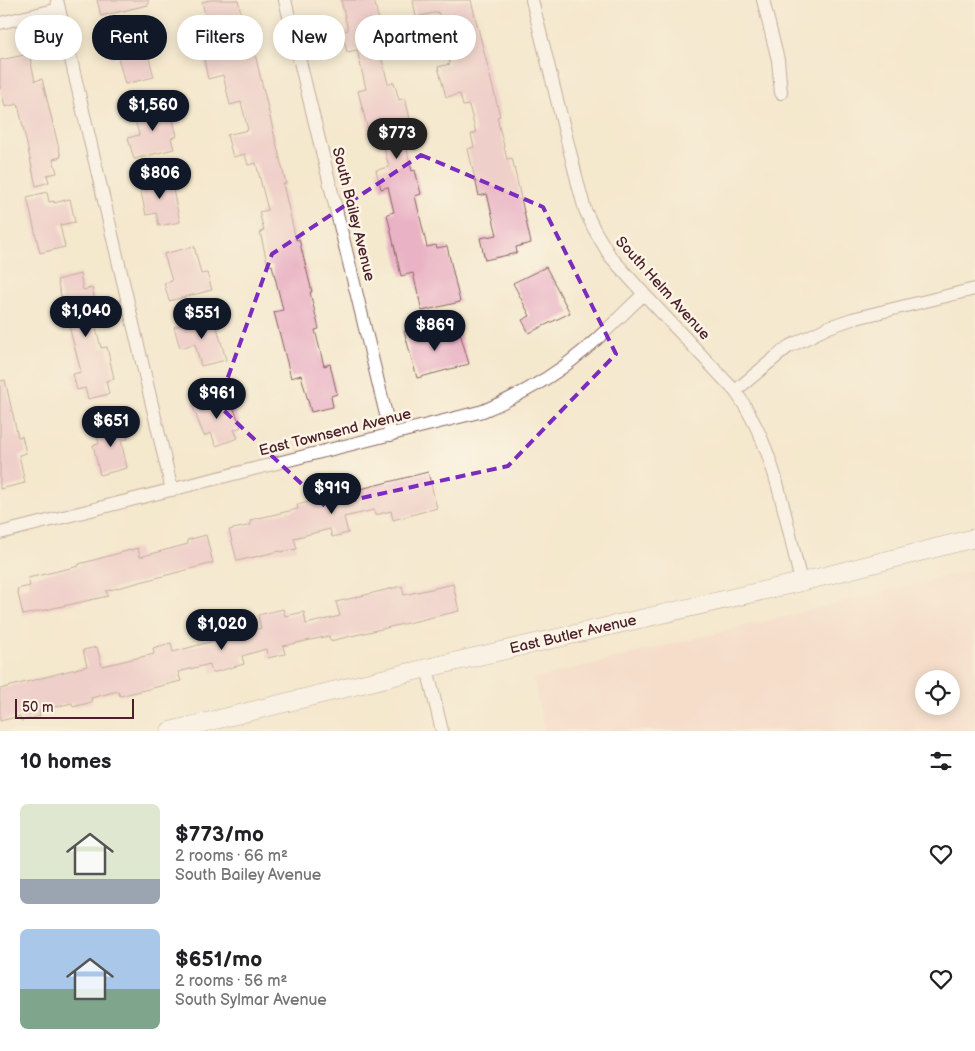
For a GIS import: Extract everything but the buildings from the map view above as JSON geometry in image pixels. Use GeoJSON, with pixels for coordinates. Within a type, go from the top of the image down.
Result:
{"type":"FeatureCollection","features":[{"type":"Feature","properties":{"kind":"street","name":"South Bailey Avenue"},"geometry":{"type":"LineString","coordinates":[[285,0],[391,435]]}},
{"type":"Feature","properties":{"kind":"street","name":"South Helm Avenue"},"geometry":{"type":"LineString","coordinates":[[532,0],[585,210],[602,244],[644,294],[736,391],[756,423],[770,457],[801,582]]}},
{"type":"Feature","properties":{"kind":"street"},"geometry":{"type":"LineString","coordinates":[[763,0],[778,60],[780,94]]}},
{"type":"Feature","properties":{"kind":"street"},"geometry":{"type":"LineString","coordinates":[[0,23],[58,4],[172,490]]}},
{"type":"Feature","properties":{"kind":"street"},"geometry":{"type":"LineString","coordinates":[[736,391],[788,348],[829,327],[852,319],[975,289]]}},
{"type":"Feature","properties":{"kind":"street","name":"East Townsend Avenue"},"geometry":{"type":"LineString","coordinates":[[0,533],[483,411],[535,386],[582,352],[644,294]]}},
{"type":"Feature","properties":{"kind":"street","name":"East Butler Avenue"},"geometry":{"type":"LineString","coordinates":[[170,731],[427,668],[801,582],[975,538]]}},
{"type":"Feature","properties":{"kind":"street"},"geometry":{"type":"LineString","coordinates":[[427,668],[442,731]]}},
{"type":"Feature","properties":{"kind":"highlighted area"},"geometry":{"type":"Polygon","coordinates":[[[421,155],[543,207],[616,354],[508,466],[325,506],[218,405],[272,254],[421,155]]]}},
{"type":"Feature","properties":{"kind":"shaded area"},"geometry":{"type":"Polygon","coordinates":[[[975,569],[975,731],[545,731],[533,679],[975,569]]]}}]}
